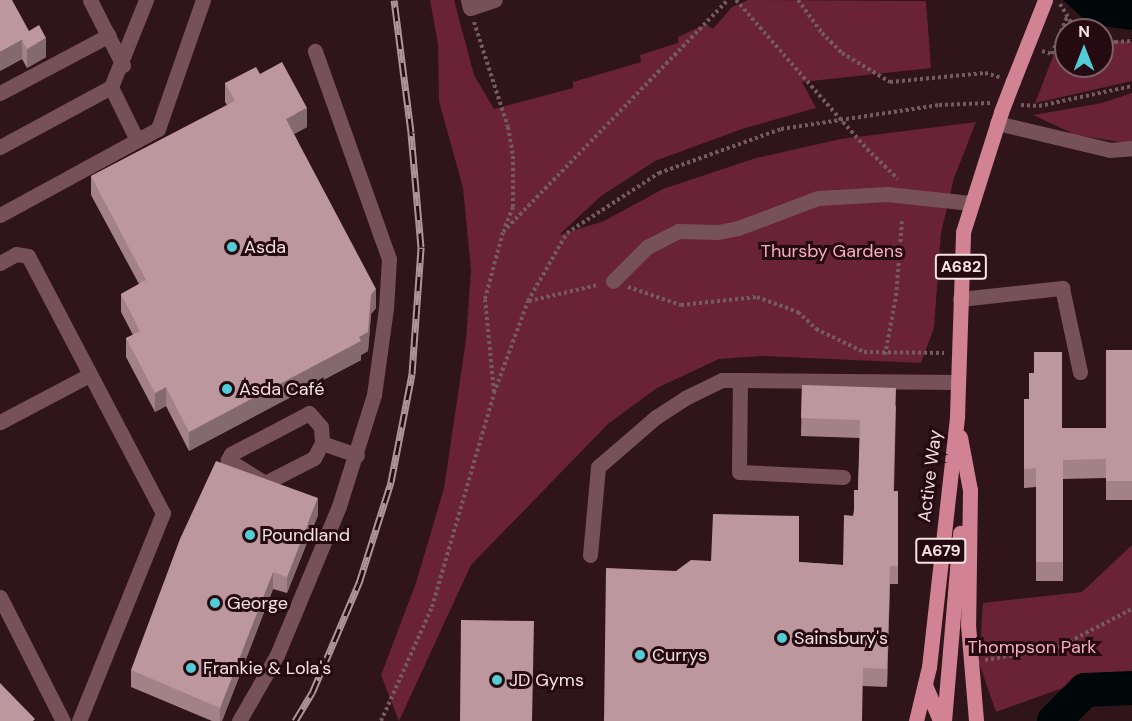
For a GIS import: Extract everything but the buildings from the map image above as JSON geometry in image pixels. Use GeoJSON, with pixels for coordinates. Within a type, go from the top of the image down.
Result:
{"type":"FeatureCollection","features":[{"type":"Feature","properties":{"kind":"main road","name":"A682"},"geometry":{"type":"LineString","coordinates":[[957,416],[963,232],[1001,111],[1045,0]]}},
{"type":"Feature","properties":{"kind":"main road","name":"Active Way"},"geometry":{"type":"LineString","coordinates":[[957,416],[970,490],[970,663],[976,721]]}},
{"type":"Feature","properties":{"kind":"main road","name":"Active Way"},"geometry":{"type":"LineString","coordinates":[[916,721],[925,685],[957,416]]}},
{"type":"Feature","properties":{"kind":"main road","name":"Active Way"},"geometry":{"type":"LineString","coordinates":[[942,721],[951,671],[963,455]]}},
{"type":"Feature","properties":{"kind":"main road"},"geometry":{"type":"LineString","coordinates":[[925,685],[942,721]]}},
{"type":"Feature","properties":{"kind":"street"},"geometry":{"type":"LineString","coordinates":[[90,0],[123,65]]}},
{"type":"Feature","properties":{"kind":"street"},"geometry":{"type":"LineString","coordinates":[[0,147],[111,87],[123,65],[146,0]]}},
{"type":"Feature","properties":{"kind":"street"},"geometry":{"type":"LineString","coordinates":[[0,214],[158,129],[203,0]]}},
{"type":"Feature","properties":{"kind":"street"},"geometry":{"type":"LineString","coordinates":[[469,4],[495,0]]}},
{"type":"Feature","properties":{"kind":"street"},"geometry":{"type":"LineString","coordinates":[[0,93],[109,35]]}},
{"type":"Feature","properties":{"kind":"street"},"geometry":{"type":"LineString","coordinates":[[239,721],[277,655],[357,455],[374,395],[387,309],[389,259],[315,51]]}},
{"type":"Feature","properties":{"kind":"street"},"geometry":{"type":"LineString","coordinates":[[111,87],[137,140]]}},
{"type":"Feature","properties":{"kind":"street"},"geometry":{"type":"LineString","coordinates":[[1001,111],[1110,150],[1132,148]]}},
{"type":"Feature","properties":{"kind":"street"},"geometry":{"type":"LineString","coordinates":[[613,281],[647,247],[678,231],[718,232],[738,228],[818,198],[886,194],[972,203]]}},
{"type":"Feature","properties":{"kind":"street"},"geometry":{"type":"LineString","coordinates":[[0,263],[16,254],[28,256],[163,513],[79,721]]}},
{"type":"Feature","properties":{"kind":"street"},"geometry":{"type":"LineString","coordinates":[[960,299],[1062,288],[1080,372]]}},
{"type":"Feature","properties":{"kind":"street"},"geometry":{"type":"LineString","coordinates":[[0,422],[89,375]]}},
{"type":"Feature","properties":{"kind":"street"},"geometry":{"type":"LineString","coordinates":[[590,555],[598,467],[656,417],[686,398],[722,380],[958,382]]}},
{"type":"Feature","properties":{"kind":"street"},"geometry":{"type":"LineString","coordinates":[[740,380],[739,472],[843,477]]}},
{"type":"Feature","properties":{"kind":"street"},"geometry":{"type":"LineString","coordinates":[[304,414],[314,415],[321,427],[322,443],[314,458],[265,483],[228,460],[231,454],[304,414]]}},
{"type":"Feature","properties":{"kind":"street"},"geometry":{"type":"LineString","coordinates":[[322,443],[357,455]]}},
{"type":"Feature","properties":{"kind":"street"},"geometry":{"type":"LineString","coordinates":[[0,597],[63,721]]}},
{"type":"Feature","properties":{"kind":"path"},"geometry":{"type":"LineString","coordinates":[[503,232],[728,0]]}},
{"type":"Feature","properties":{"kind":"path"},"geometry":{"type":"LineString","coordinates":[[737,0],[867,149],[906,184]]}},
{"type":"Feature","properties":{"kind":"path"},"geometry":{"type":"LineString","coordinates":[[798,0],[822,33],[842,53],[890,82],[985,73],[1013,81]]}},
{"type":"Feature","properties":{"kind":"path"},"geometry":{"type":"LineString","coordinates":[[1027,46],[1052,54],[1067,16],[1059,3],[1051,0]]}},
{"type":"Feature","properties":{"kind":"path"},"geometry":{"type":"LineString","coordinates":[[469,4],[494,93],[508,127],[513,156],[513,207],[503,232],[485,299],[494,393]]}},
{"type":"Feature","properties":{"kind":"path"},"geometry":{"type":"LineString","coordinates":[[1114,42],[1132,41]]}},
{"type":"Feature","properties":{"kind":"path"},"geometry":{"type":"LineString","coordinates":[[381,721],[432,607],[494,393],[528,301],[567,233],[659,173],[781,129],[939,105],[1001,111],[1040,106],[1132,86]]}},
{"type":"Feature","properties":{"kind":"path"},"geometry":{"type":"LineString","coordinates":[[885,355],[896,296],[902,221]]}},
{"type":"Feature","properties":{"kind":"path"},"geometry":{"type":"LineString","coordinates":[[528,301],[613,281],[681,305],[731,297],[773,301],[798,312],[816,329],[840,342],[885,355],[958,352]]}},
{"type":"Feature","properties":{"kind":"path"},"geometry":{"type":"LineString","coordinates":[[970,663],[1059,647],[1132,609]]}},
{"type":"Feature","properties":{"kind":"green space","name":"Thursby Gardens"},"geometry":{"type":"Polygon","coordinates":[[[430,0],[454,0],[474,75],[494,109],[573,88],[573,82],[641,62],[640,55],[678,43],[678,37],[706,24],[713,29],[732,7],[748,0],[926,1],[931,68],[802,82],[816,108],[742,129],[655,161],[601,196],[559,235],[604,221],[663,189],[756,158],[841,139],[976,122],[954,178],[941,233],[934,328],[921,363],[762,356],[719,359],[657,388],[608,424],[471,565],[399,721],[381,675],[416,583],[444,488],[466,340],[471,270],[463,188],[439,101],[438,44],[430,0]]]}},
{"type":"Feature","properties":{"kind":"green space"},"geometry":{"type":"Polygon","coordinates":[[[1114,40],[1132,42],[1132,81],[1035,103],[1054,54],[1054,78],[1114,78],[1114,40]]]}},
{"type":"Feature","properties":{"kind":"green space"},"geometry":{"type":"Polygon","coordinates":[[[1132,93],[1132,141],[1126,143],[1076,135],[1033,115],[1102,103],[1132,93]]]}},
{"type":"Feature","properties":{"kind":"green space","name":"Thompson Park"},"geometry":{"type":"Polygon","coordinates":[[[1132,545],[1132,681],[1088,679],[996,712],[979,663],[983,603],[1082,592],[1132,545]]]}},
{"type":"Feature","properties":{"kind":"shaded area"},"geometry":{"type":"Polygon","coordinates":[[[1063,0],[1132,0],[1132,30],[1114,27],[1114,18],[1082,18],[1063,0]]]}},
{"type":"Feature","properties":{"kind":"waterway"},"geometry":{"type":"LineString","coordinates":[[1054,721],[1085,690],[1132,688]]}},
{"type":"Feature","properties":{"kind":"railway"},"geometry":{"type":"LineString","coordinates":[[295,721],[312,693],[359,583],[391,482],[412,374],[421,247],[411,132],[394,0]]}},
{"type":"Feature","properties":{"kind":"place","name":"Asda"},"geometry":{"type":"Point","coordinates":[232,247]}},
{"type":"Feature","properties":{"kind":"place","name":"Asda Café"},"geometry":{"type":"Point","coordinates":[227,389]}},
{"type":"Feature","properties":{"kind":"place","name":"Poundland"},"geometry":{"type":"Point","coordinates":[250,535]}},
{"type":"Feature","properties":{"kind":"place","name":"George"},"geometry":{"type":"Point","coordinates":[215,603]}},
{"type":"Feature","properties":{"kind":"place","name":"Sainsbury's"},"geometry":{"type":"Point","coordinates":[782,638]}},
{"type":"Feature","properties":{"kind":"place","name":"Currys"},"geometry":{"type":"Point","coordinates":[640,655]}},
{"type":"Feature","properties":{"kind":"place","name":"Frankie & Lola's"},"geometry":{"type":"Point","coordinates":[191,668]}},
{"type":"Feature","properties":{"kind":"place","name":"JD Gyms"},"geometry":{"type":"Point","coordinates":[497,680]}}]}
